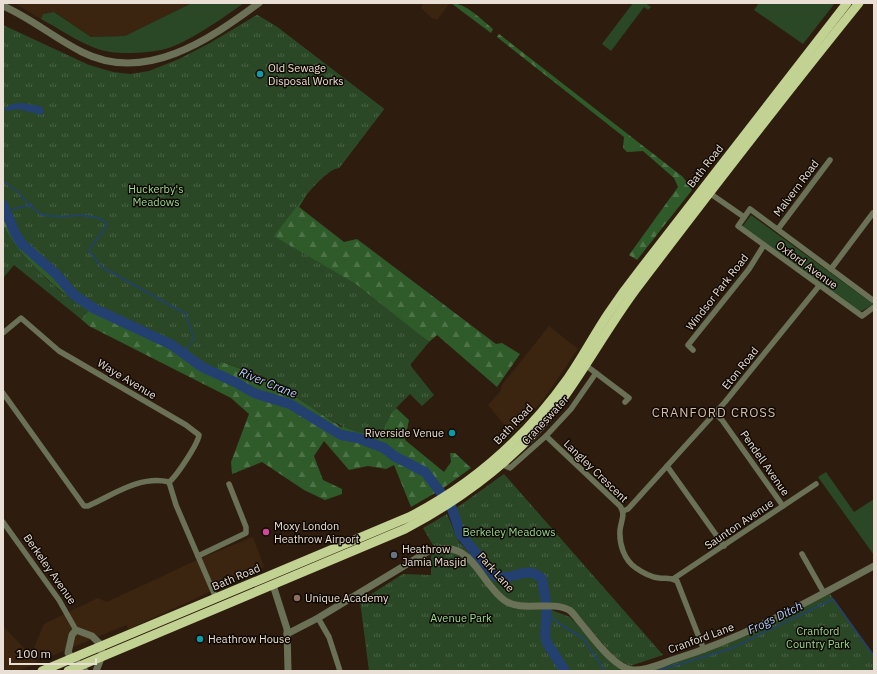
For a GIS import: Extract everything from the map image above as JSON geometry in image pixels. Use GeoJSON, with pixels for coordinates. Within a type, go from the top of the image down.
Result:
{"type":"FeatureCollection","features":[{"type":"Feature","properties":{"kind":"highway","name":"Bath Road"},"geometry":{"type":"LineString","coordinates":[[706,190],[847,3]]}},
{"type":"Feature","properties":{"kind":"highway","name":"Bath Road"},"geometry":{"type":"LineString","coordinates":[[68,671],[82,668],[102,656],[396,533],[501,464],[550,415],[582,363],[616,302],[859,3]]}},
{"type":"Feature","properties":{"kind":"highway","name":"Bath Road"},"geometry":{"type":"LineString","coordinates":[[451,498],[515,441],[582,363]]}},
{"type":"Feature","properties":{"kind":"highway","name":"Bath Road"},"geometry":{"type":"LineString","coordinates":[[42,671],[396,522],[433,509]]}},
{"type":"Feature","properties":{"kind":"highway"},"geometry":{"type":"LineString","coordinates":[[215,610],[217,606],[216,598]]}},
{"type":"Feature","properties":{"kind":"street"},"geometry":{"type":"LineString","coordinates":[[3,6],[82,52],[105,60],[133,63],[159,59],[183,50],[220,30],[259,3]]}},
{"type":"Feature","properties":{"kind":"street","name":"Malvern Road"},"geometry":{"type":"LineString","coordinates":[[778,229],[830,160]]}},
{"type":"Feature","properties":{"kind":"street"},"geometry":{"type":"LineString","coordinates":[[706,190],[744,217]]}},
{"type":"Feature","properties":{"kind":"street","name":"Oxford Avenue"},"geometry":{"type":"LineString","coordinates":[[874,301],[750,209],[738,226],[862,316],[874,307]]}},
{"type":"Feature","properties":{"kind":"street"},"geometry":{"type":"LineString","coordinates":[[831,269],[873,213]]}},
{"type":"Feature","properties":{"kind":"street","name":"Windsor Park Road"},"geometry":{"type":"LineString","coordinates":[[693,350],[688,345],[749,269],[764,245]]}},
{"type":"Feature","properties":{"kind":"street","name":"Eton Road"},"geometry":{"type":"LineString","coordinates":[[623,511],[628,509],[715,413],[819,286]]}},
{"type":"Feature","properties":{"kind":"street","name":"Waye Avenue"},"geometry":{"type":"LineString","coordinates":[[3,333],[21,318],[59,352],[197,432],[199,435],[198,440],[169,482]]}},
{"type":"Feature","properties":{"kind":"street"},"geometry":{"type":"LineString","coordinates":[[582,363],[629,398]]}},
{"type":"Feature","properties":{"kind":"street","name":"Craneswater"},"geometry":{"type":"LineString","coordinates":[[501,464],[510,468],[546,436],[571,409],[596,373]]}},
{"type":"Feature","properties":{"kind":"street"},"geometry":{"type":"LineString","coordinates":[[3,393],[84,506],[88,506],[136,484],[162,480],[169,482],[176,505],[216,598]]}},
{"type":"Feature","properties":{"kind":"street","name":"Pendell Avenue"},"geometry":{"type":"LineString","coordinates":[[715,413],[722,420],[783,506]]}},
{"type":"Feature","properties":{"kind":"street","name":"Langley Crescent"},"geometry":{"type":"LineString","coordinates":[[546,436],[620,506],[623,511],[620,530],[621,545],[629,562],[640,571],[650,576],[673,579]]}},
{"type":"Feature","properties":{"kind":"street"},"geometry":{"type":"LineString","coordinates":[[667,466],[724,546]]}},
{"type":"Feature","properties":{"kind":"street"},"geometry":{"type":"LineString","coordinates":[[198,556],[246,533],[246,527],[229,484]]}},
{"type":"Feature","properties":{"kind":"street","name":"Saunton Avenue"},"geometry":{"type":"LineString","coordinates":[[673,579],[816,484]]}},
{"type":"Feature","properties":{"kind":"street","name":"Berkeley Avenue"},"geometry":{"type":"LineString","coordinates":[[3,522],[59,600],[76,630]]}},
{"type":"Feature","properties":{"kind":"street","name":"Park Lane"},"geometry":{"type":"LineString","coordinates":[[287,634],[318,618],[427,552],[447,547],[459,551],[468,558],[505,601],[516,605],[548,606],[569,610]]}},
{"type":"Feature","properties":{"kind":"street"},"geometry":{"type":"LineString","coordinates":[[802,554],[824,593]]}},
{"type":"Feature","properties":{"kind":"street","name":"Cranford Lane"},"geometry":{"type":"LineString","coordinates":[[569,610],[614,661],[629,669],[644,669],[704,650],[759,627],[874,566]]}},
{"type":"Feature","properties":{"kind":"street"},"geometry":{"type":"LineString","coordinates":[[673,579],[677,582],[680,588],[704,650]]}},
{"type":"Feature","properties":{"kind":"street"},"geometry":{"type":"LineString","coordinates":[[273,585],[287,634],[288,671]]}},
{"type":"Feature","properties":{"kind":"street"},"geometry":{"type":"LineString","coordinates":[[318,618],[329,637],[340,671]]}},
{"type":"Feature","properties":{"kind":"street"},"geometry":{"type":"LineString","coordinates":[[82,668],[68,653],[68,647],[76,630],[92,636],[101,645],[102,656],[96,671]]}},
{"type":"Feature","properties":{"kind":"shaded area"},"geometry":{"type":"Polygon","coordinates":[[[14,3],[192,3],[125,36],[91,37],[55,12],[43,14],[41,19],[14,3]]]}},
{"type":"Feature","properties":{"kind":"shaded area"},"geometry":{"type":"Polygon","coordinates":[[[423,3],[450,3],[437,20],[432,18],[421,8],[423,3]]]}},
{"type":"Feature","properties":{"kind":"shaded area"},"geometry":{"type":"Polygon","coordinates":[[[549,326],[578,349],[543,400],[512,434],[488,405],[500,392],[502,385],[549,326]]]}},
{"type":"Feature","properties":{"kind":"shaded area"},"geometry":{"type":"Polygon","coordinates":[[[253,537],[264,567],[129,629],[126,625],[42,660],[32,652],[44,624],[98,598],[107,602],[199,559],[253,537]]]}},
{"type":"Feature","properties":{"kind":"shaded area"},"geometry":{"type":"Polygon","coordinates":[[[3,626],[38,663],[17,671],[3,671],[3,626]]]}},
{"type":"Feature","properties":{"kind":"green space"},"geometry":{"type":"Polygon","coordinates":[[[192,3],[244,3],[206,29],[174,46],[145,52],[116,53],[101,50],[83,43],[41,19],[43,14],[54,12],[91,37],[125,36],[192,3]]]}},
{"type":"Feature","properties":{"kind":"green space"},"geometry":{"type":"Polygon","coordinates":[[[451,3],[462,6],[474,13],[493,29],[491,33],[451,3]]]}},
{"type":"Feature","properties":{"kind":"green space"},"geometry":{"type":"Polygon","coordinates":[[[633,3],[645,3],[651,7],[648,10],[644,7],[611,51],[602,44],[633,3]]]}},
{"type":"Feature","properties":{"kind":"green space"},"geometry":{"type":"Polygon","coordinates":[[[759,3],[835,3],[803,44],[754,10],[759,3]]]}},
{"type":"Feature","properties":{"kind":"green space","name":"Huckerby's Meadows"},"geometry":{"type":"Polygon","coordinates":[[[257,15],[277,27],[384,109],[339,168],[332,169],[321,177],[310,189],[299,207],[344,242],[357,239],[496,344],[502,343],[520,354],[497,387],[437,335],[429,342],[420,335],[222,362],[269,379],[341,427],[393,411],[396,408],[409,420],[405,440],[444,472],[451,462],[450,453],[455,453],[471,468],[442,489],[411,507],[394,465],[386,469],[368,466],[349,470],[324,441],[314,456],[323,480],[342,489],[342,494],[325,500],[304,490],[262,462],[232,474],[231,462],[249,414],[231,398],[89,326],[81,319],[88,311],[53,285],[27,259],[8,235],[3,225],[3,179],[257,15]]]}},
{"type":"Feature","properties":{"kind":"green space","name":"Huckerby's Meadows"},"geometry":{"type":"Polygon","coordinates":[[[257,15],[277,27],[384,109],[339,168],[323,177],[314,186],[274,236],[356,284],[429,342],[410,365],[434,395],[422,406],[410,394],[393,411],[382,432],[369,434],[354,431],[339,425],[269,379],[222,362],[216,370],[204,365],[181,346],[166,338],[113,312],[98,308],[77,294],[35,247],[24,246],[20,242],[3,205],[3,25],[89,65],[113,72],[130,74],[149,71],[179,59],[210,43],[257,15]]]}},
{"type":"Feature","properties":{"kind":"green space"},"geometry":{"type":"Polygon","coordinates":[[[499,34],[683,177],[692,190],[637,260],[629,255],[678,187],[674,178],[643,151],[627,152],[623,148],[624,137],[497,37],[499,34]]]}},
{"type":"Feature","properties":{"kind":"green space"},"geometry":{"type":"Polygon","coordinates":[[[751,215],[872,303],[872,305],[860,312],[742,227],[751,215]]]}},
{"type":"Feature","properties":{"kind":"green space"},"geometry":{"type":"Polygon","coordinates":[[[3,225],[19,249],[41,273],[65,295],[89,311],[81,319],[14,265],[3,278],[3,225]]]}},
{"type":"Feature","properties":{"kind":"green space"},"geometry":{"type":"Polygon","coordinates":[[[826,472],[854,512],[874,499],[874,555],[818,477],[826,472]]]}},
{"type":"Feature","properties":{"kind":"green space","name":"Berkeley Meadows"},"geometry":{"type":"Polygon","coordinates":[[[504,474],[663,655],[630,666],[615,658],[572,608],[548,602],[547,588],[541,574],[524,570],[499,575],[465,536],[455,509],[504,474]]]}},
{"type":"Feature","properties":{"kind":"green space","name":"Avenue Park"},"geometry":{"type":"Polygon","coordinates":[[[447,514],[459,542],[495,578],[500,580],[532,574],[539,578],[542,585],[543,612],[540,636],[547,651],[562,671],[369,671],[360,601],[403,574],[431,575],[431,556],[434,547],[423,528],[447,514]]]}},
{"type":"Feature","properties":{"kind":"green space","name":"Cranford Country Park"},"geometry":{"type":"Polygon","coordinates":[[[830,594],[874,657],[874,671],[645,671],[729,643],[830,594]]]}},
{"type":"Feature","properties":{"kind":"green space"},"geometry":{"type":"Polygon","coordinates":[[[549,609],[570,617],[611,662],[628,671],[567,671],[549,642],[547,628],[549,609]]]}},
{"type":"Feature","properties":{"kind":"water"},"geometry":{"type":"Polygon","coordinates":[[[22,103],[40,106],[44,110],[42,115],[18,109],[5,111],[5,108],[12,104],[22,103]]]}},
{"type":"Feature","properties":{"kind":"waterway"},"geometry":{"type":"LineString","coordinates":[[3,181],[19,193]]}},
{"type":"Feature","properties":{"kind":"waterway"},"geometry":{"type":"LineString","coordinates":[[20,195],[37,212],[43,215],[84,216],[100,219],[107,223],[104,230],[89,251],[102,267],[186,314],[194,338],[191,342]]}},
{"type":"Feature","properties":{"kind":"waterway","name":"River Crane"},"geometry":{"type":"LineString","coordinates":[[3,205],[15,233],[22,244],[56,274],[74,295],[95,309],[172,345],[202,367],[237,383],[254,393],[290,404],[341,435],[358,438],[384,448],[394,456],[425,472],[451,506],[461,535],[495,576],[507,577],[525,573],[537,575],[542,579],[546,601]]}},
{"type":"Feature","properties":{"kind":"waterway"},"geometry":{"type":"LineString","coordinates":[[13,209],[32,205]]}},
{"type":"Feature","properties":{"kind":"waterway"},"geometry":{"type":"LineString","coordinates":[[184,353],[189,345]]}},
{"type":"Feature","properties":{"kind":"waterway","name":"Frogs Ditch"},"geometry":{"type":"LineString","coordinates":[[657,671],[730,649],[833,599],[874,656]]}},
{"type":"Feature","properties":{"kind":"waterway","name":"River Crane"},"geometry":{"type":"LineString","coordinates":[[547,606],[545,636],[547,643],[565,671]]}},
{"type":"Feature","properties":{"kind":"waterway","name":"Frogs Ditch"},"geometry":{"type":"LineString","coordinates":[[547,613],[558,623],[583,638],[605,671]]}},
{"type":"Feature","properties":{"kind":"place","name":"Old Sewage Disposal Works"},"geometry":{"type":"Point","coordinates":[260,74]}},
{"type":"Feature","properties":{"kind":"place","name":"Riverside Venue"},"geometry":{"type":"Point","coordinates":[452,433]}},
{"type":"Feature","properties":{"kind":"place","name":"Moxy London Heathrow Airport"},"geometry":{"type":"Point","coordinates":[266,532]}},
{"type":"Feature","properties":{"kind":"place","name":"Heathrow Jamia Masjid"},"geometry":{"type":"Point","coordinates":[394,555]}},
{"type":"Feature","properties":{"kind":"place","name":"Unique Academy"},"geometry":{"type":"Point","coordinates":[297,598]}},
{"type":"Feature","properties":{"kind":"place","name":"Heathrow House"},"geometry":{"type":"Point","coordinates":[200,639]}},
{"type":"Feature","properties":{"kind":"district","name":"CRANFORD CROSS"},"geometry":{"type":"Point","coordinates":[714,412]}}]}
